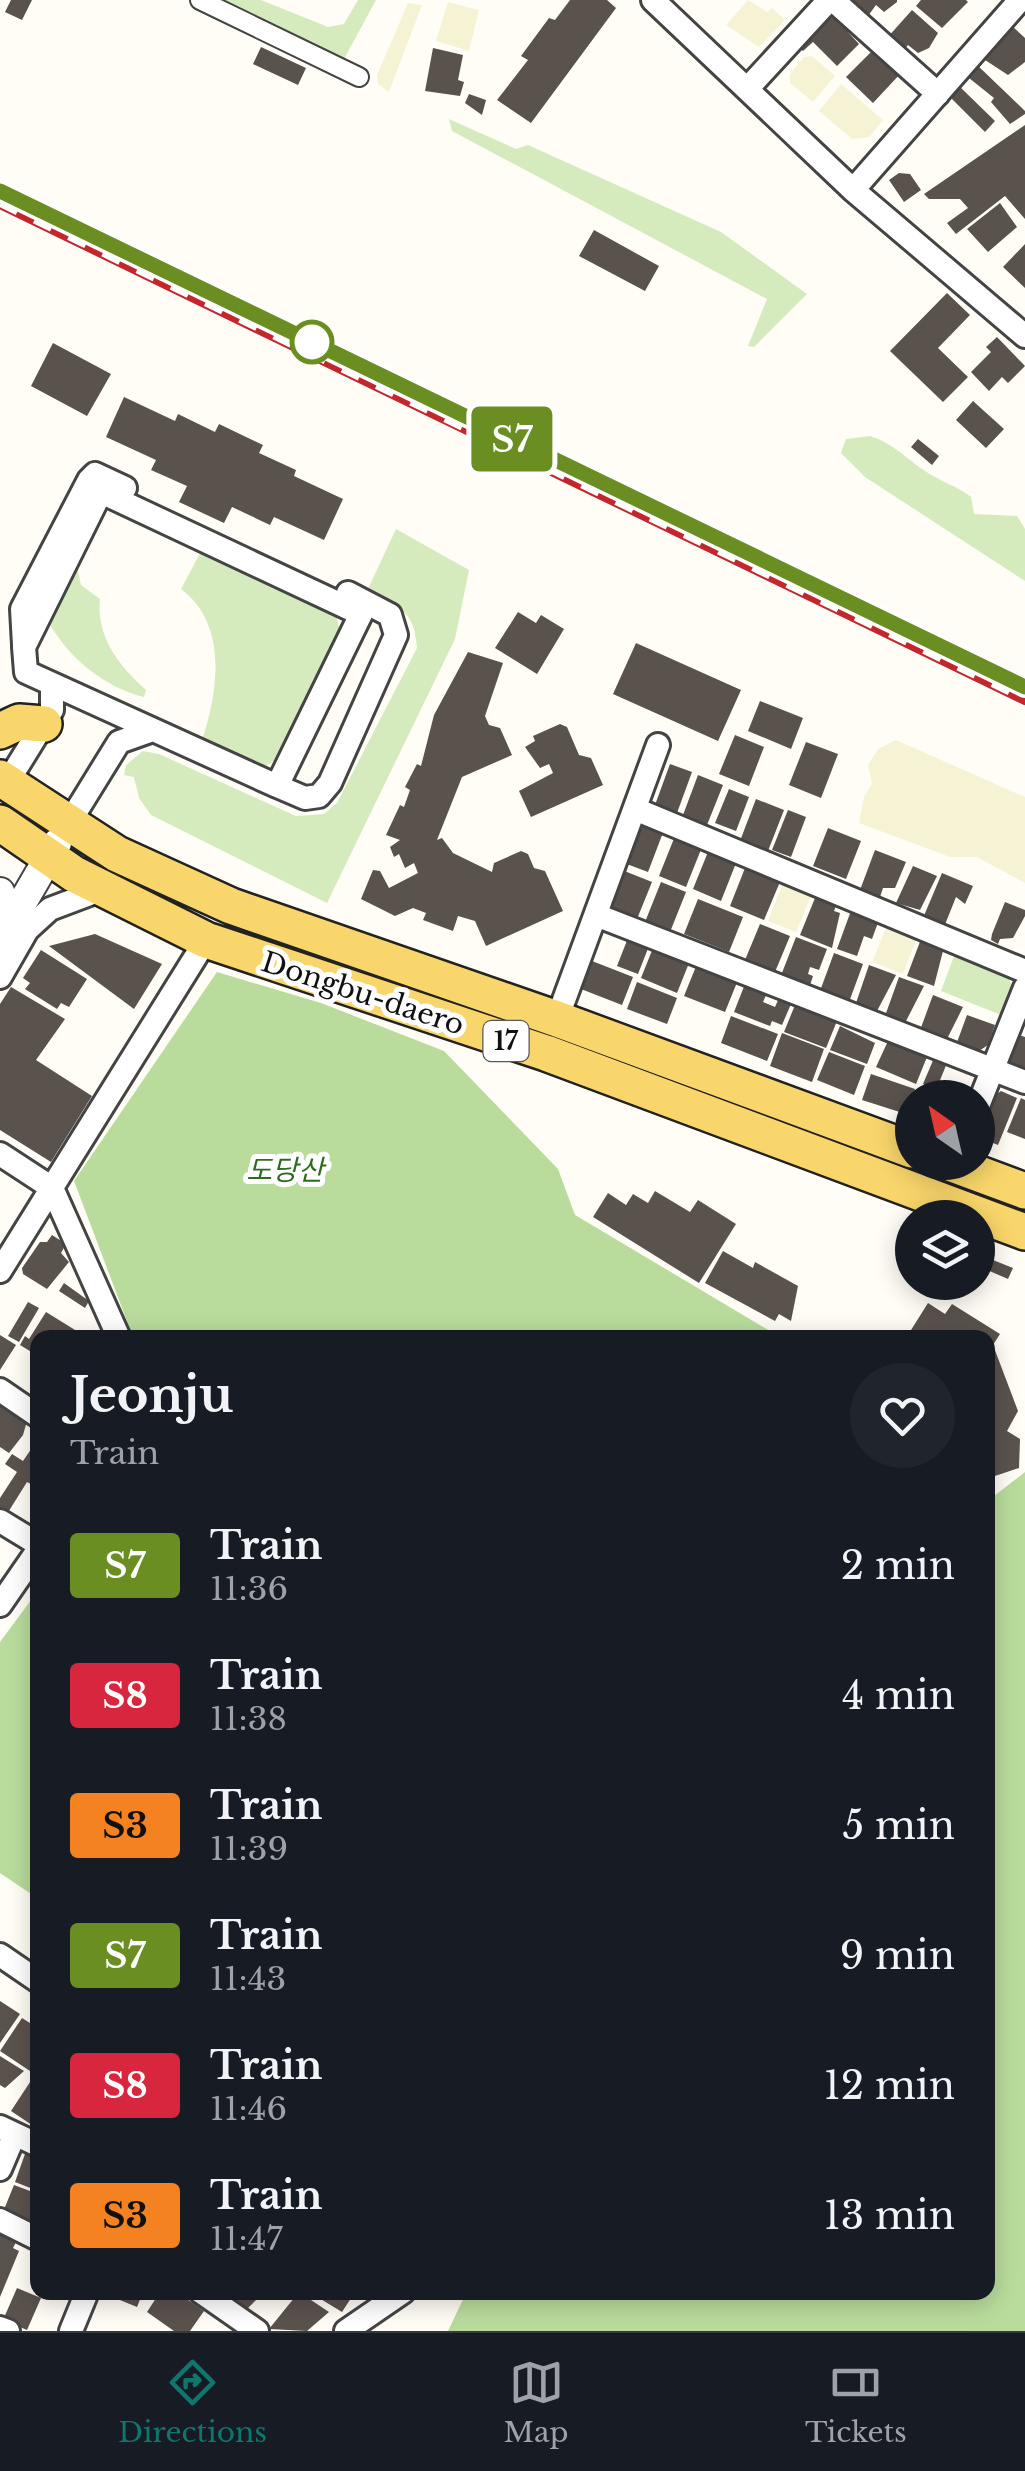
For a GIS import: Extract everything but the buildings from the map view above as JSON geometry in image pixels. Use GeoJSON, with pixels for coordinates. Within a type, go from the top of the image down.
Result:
{"type":"FeatureCollection","features":[{"type":"Feature","properties":{"kind":"main road"},"geometry":{"type":"LineString","coordinates":[[0,731],[19,722],[44,724]]}},
{"type":"Feature","properties":{"kind":"main road","name":"Dongbu-daero"},"geometry":{"type":"LineString","coordinates":[[2,785],[130,861],[231,906],[557,1018],[895,1144]]}},
{"type":"Feature","properties":{"kind":"main road","name":"Dongbu-daero"},"geometry":{"type":"LineString","coordinates":[[0,823],[49,858],[103,889],[206,940],[546,1054],[1025,1232]]}},
{"type":"Feature","properties":{"kind":"main road"},"geometry":{"type":"LineString","coordinates":[[995,1179],[1025,1191]]}},
{"type":"Feature","properties":{"kind":"street"},"geometry":{"type":"LineString","coordinates":[[200,0],[359,76]]}},
{"type":"Feature","properties":{"kind":"street"},"geometry":{"type":"LineString","coordinates":[[653,0],[853,190],[1025,336]]}},
{"type":"Feature","properties":{"kind":"street"},"geometry":{"type":"LineString","coordinates":[[747,89],[831,0],[938,94]]}},
{"type":"Feature","properties":{"kind":"street"},"geometry":{"type":"LineString","coordinates":[[853,190],[938,94],[1007,4]]}},
{"type":"Feature","properties":{"kind":"street"},"geometry":{"type":"LineString","coordinates":[[95,474],[390,615],[396,635],[330,783],[319,796],[305,798],[26,672],[24,647],[22,609],[95,474]]}},
{"type":"Feature","properties":{"kind":"street"},"geometry":{"type":"LineString","coordinates":[[24,647],[101,492],[361,614],[277,786]]}},
{"type":"Feature","properties":{"kind":"street"},"geometry":{"type":"LineString","coordinates":[[2,785],[52,710],[52,685]]}},
{"type":"Feature","properties":{"kind":"street"},"geometry":{"type":"LineString","coordinates":[[7,930],[119,742],[150,731]]}},
{"type":"Feature","properties":{"kind":"street"},"geometry":{"type":"LineString","coordinates":[[557,1018],[658,745]]}},
{"type":"Feature","properties":{"kind":"street"},"geometry":{"type":"LineString","coordinates":[[636,809],[1025,972]]}},
{"type":"Feature","properties":{"kind":"street"},"geometry":{"type":"LineString","coordinates":[[0,977],[27,930],[50,909],[103,889]]}},
{"type":"Feature","properties":{"kind":"street"},"geometry":{"type":"LineString","coordinates":[[0,892],[7,930]]}},
{"type":"Feature","properties":{"kind":"street"},"geometry":{"type":"LineString","coordinates":[[596,915],[1025,1082]]}},
{"type":"Feature","properties":{"kind":"street"},"geometry":{"type":"LineString","coordinates":[[0,1270],[206,940]]}},
{"type":"Feature","properties":{"kind":"street"},"geometry":{"type":"LineString","coordinates":[[988,1080],[1025,988]]}},
{"type":"Feature","properties":{"kind":"street"},"geometry":{"type":"LineString","coordinates":[[0,1154],[52,1188],[116,1330]]}},
{"type":"Feature","properties":{"kind":"street"},"geometry":{"type":"LineString","coordinates":[[0,1390],[30,1411]]}},
{"type":"Feature","properties":{"kind":"street"},"geometry":{"type":"LineString","coordinates":[[0,1521],[30,1542]]}},
{"type":"Feature","properties":{"kind":"street"},"geometry":{"type":"LineString","coordinates":[[0,1606],[30,1559]]}},
{"type":"Feature","properties":{"kind":"street"},"geometry":{"type":"LineString","coordinates":[[0,1955],[30,1976]]}},
{"type":"Feature","properties":{"kind":"street"},"geometry":{"type":"LineString","coordinates":[[0,2169],[7,2132]]}},
{"type":"Feature","properties":{"kind":"street"},"geometry":{"type":"LineString","coordinates":[[0,2220],[30,2235]]}},
{"type":"Feature","properties":{"kind":"street"},"geometry":{"type":"LineString","coordinates":[[71,2331],[85,2300]]}},
{"type":"Feature","properties":{"kind":"street"},"geometry":{"type":"LineString","coordinates":[[212,2300],[257,2331]]}},
{"type":"Feature","properties":{"kind":"street"},"geometry":{"type":"LineString","coordinates":[[346,2331],[391,2300]]}},
{"type":"Feature","properties":{"kind":"street"},"geometry":{"type":"LineString","coordinates":[[0,2328],[8,2331]]}},
{"type":"Feature","properties":{"kind":"shaded area"},"geometry":{"type":"Polygon","coordinates":[[[748,0],[767,12],[772,8],[785,20],[759,47],[726,25],[748,0]]]}},
{"type":"Feature","properties":{"kind":"shaded area"},"geometry":{"type":"Polygon","coordinates":[[[448,2],[479,10],[469,51],[436,41],[448,2]]]}},
{"type":"Feature","properties":{"kind":"shaded area"},"geometry":{"type":"Polygon","coordinates":[[[408,3],[422,5],[389,92],[378,84],[377,75],[408,3]]]}},
{"type":"Feature","properties":{"kind":"shaded area"},"geometry":{"type":"Polygon","coordinates":[[[812,56],[835,76],[813,102],[790,83],[790,74],[804,57],[812,56]]]}},
{"type":"Feature","properties":{"kind":"shaded area"},"geometry":{"type":"Polygon","coordinates":[[[841,84],[883,120],[869,137],[852,139],[819,111],[841,84]]]}},
{"type":"Feature","properties":{"kind":"shaded area"},"geometry":{"type":"Polygon","coordinates":[[[896,740],[1025,797],[1025,883],[977,857],[950,857],[859,823],[864,797],[872,784],[868,765],[878,749],[896,740]]]}},
{"type":"Feature","properties":{"kind":"shaded area"},"geometry":{"type":"Polygon","coordinates":[[[784,880],[813,891],[796,932],[768,921],[784,880]]]}},
{"type":"Feature","properties":{"kind":"shaded area"},"geometry":{"type":"Polygon","coordinates":[[[888,924],[918,935],[903,974],[872,962],[888,924]]]}},
{"type":"Feature","properties":{"kind":"green space"},"geometry":{"type":"Polygon","coordinates":[[[216,0],[261,0],[328,27],[344,24],[358,0],[376,0],[344,59],[216,0]]]}},
{"type":"Feature","properties":{"kind":"green space"},"geometry":{"type":"Polygon","coordinates":[[[449,119],[516,149],[528,145],[721,232],[807,294],[754,347],[748,346],[767,299],[452,131],[449,119]]]}},
{"type":"Feature","properties":{"kind":"green space"},"geometry":{"type":"Polygon","coordinates":[[[870,436],[971,497],[974,514],[1017,516],[1025,529],[1025,581],[865,477],[841,453],[846,439],[870,436]]]}},
{"type":"Feature","properties":{"kind":"green space"},"geometry":{"type":"Polygon","coordinates":[[[396,529],[469,570],[455,639],[327,903],[151,815],[139,798],[134,777],[124,775],[126,765],[143,751],[159,754],[296,816],[324,814],[337,803],[417,648],[412,625],[403,611],[367,591],[396,529]]]}},
{"type":"Feature","properties":{"kind":"green space"},"geometry":{"type":"Polygon","coordinates":[[[204,546],[336,615],[340,632],[274,761],[260,769],[201,743],[215,682],[213,641],[207,621],[181,589],[204,546]]]}},
{"type":"Feature","properties":{"kind":"green space"},"geometry":{"type":"Polygon","coordinates":[[[75,559],[81,585],[100,599],[102,626],[111,650],[146,690],[144,697],[115,686],[89,669],[49,623],[48,614],[75,559]]]}},
{"type":"Feature","properties":{"kind":"green space"},"geometry":{"type":"Polygon","coordinates":[[[956,951],[1007,972],[1012,988],[1001,1015],[941,991],[956,951]]]}},
{"type":"Feature","properties":{"kind":"green space","name":"도당산"},"geometry":{"type":"Polygon","coordinates":[[[217,972],[321,1003],[444,1051],[558,1169],[575,1215],[768,1330],[130,1330],[74,1181],[217,972]]]}},
{"type":"Feature","properties":{"kind":"green space"},"geometry":{"type":"Polygon","coordinates":[[[1025,1472],[1025,2331],[448,2331],[463,2300],[995,2300],[995,1495],[1025,1472]]]}},
{"type":"Feature","properties":{"kind":"green space"},"geometry":{"type":"Polygon","coordinates":[[[30,1601],[30,1893],[0,1873],[0,1642],[30,1601]]]}},
{"type":"Feature","properties":{"kind":"railway"},"geometry":{"type":"LineString","coordinates":[[0,204],[1025,700]]}},
{"type":"Feature","properties":{"kind":"train","name":"S7"},"geometry":{"type":"LineString","coordinates":[[0,191],[1025,687]]}}]}
